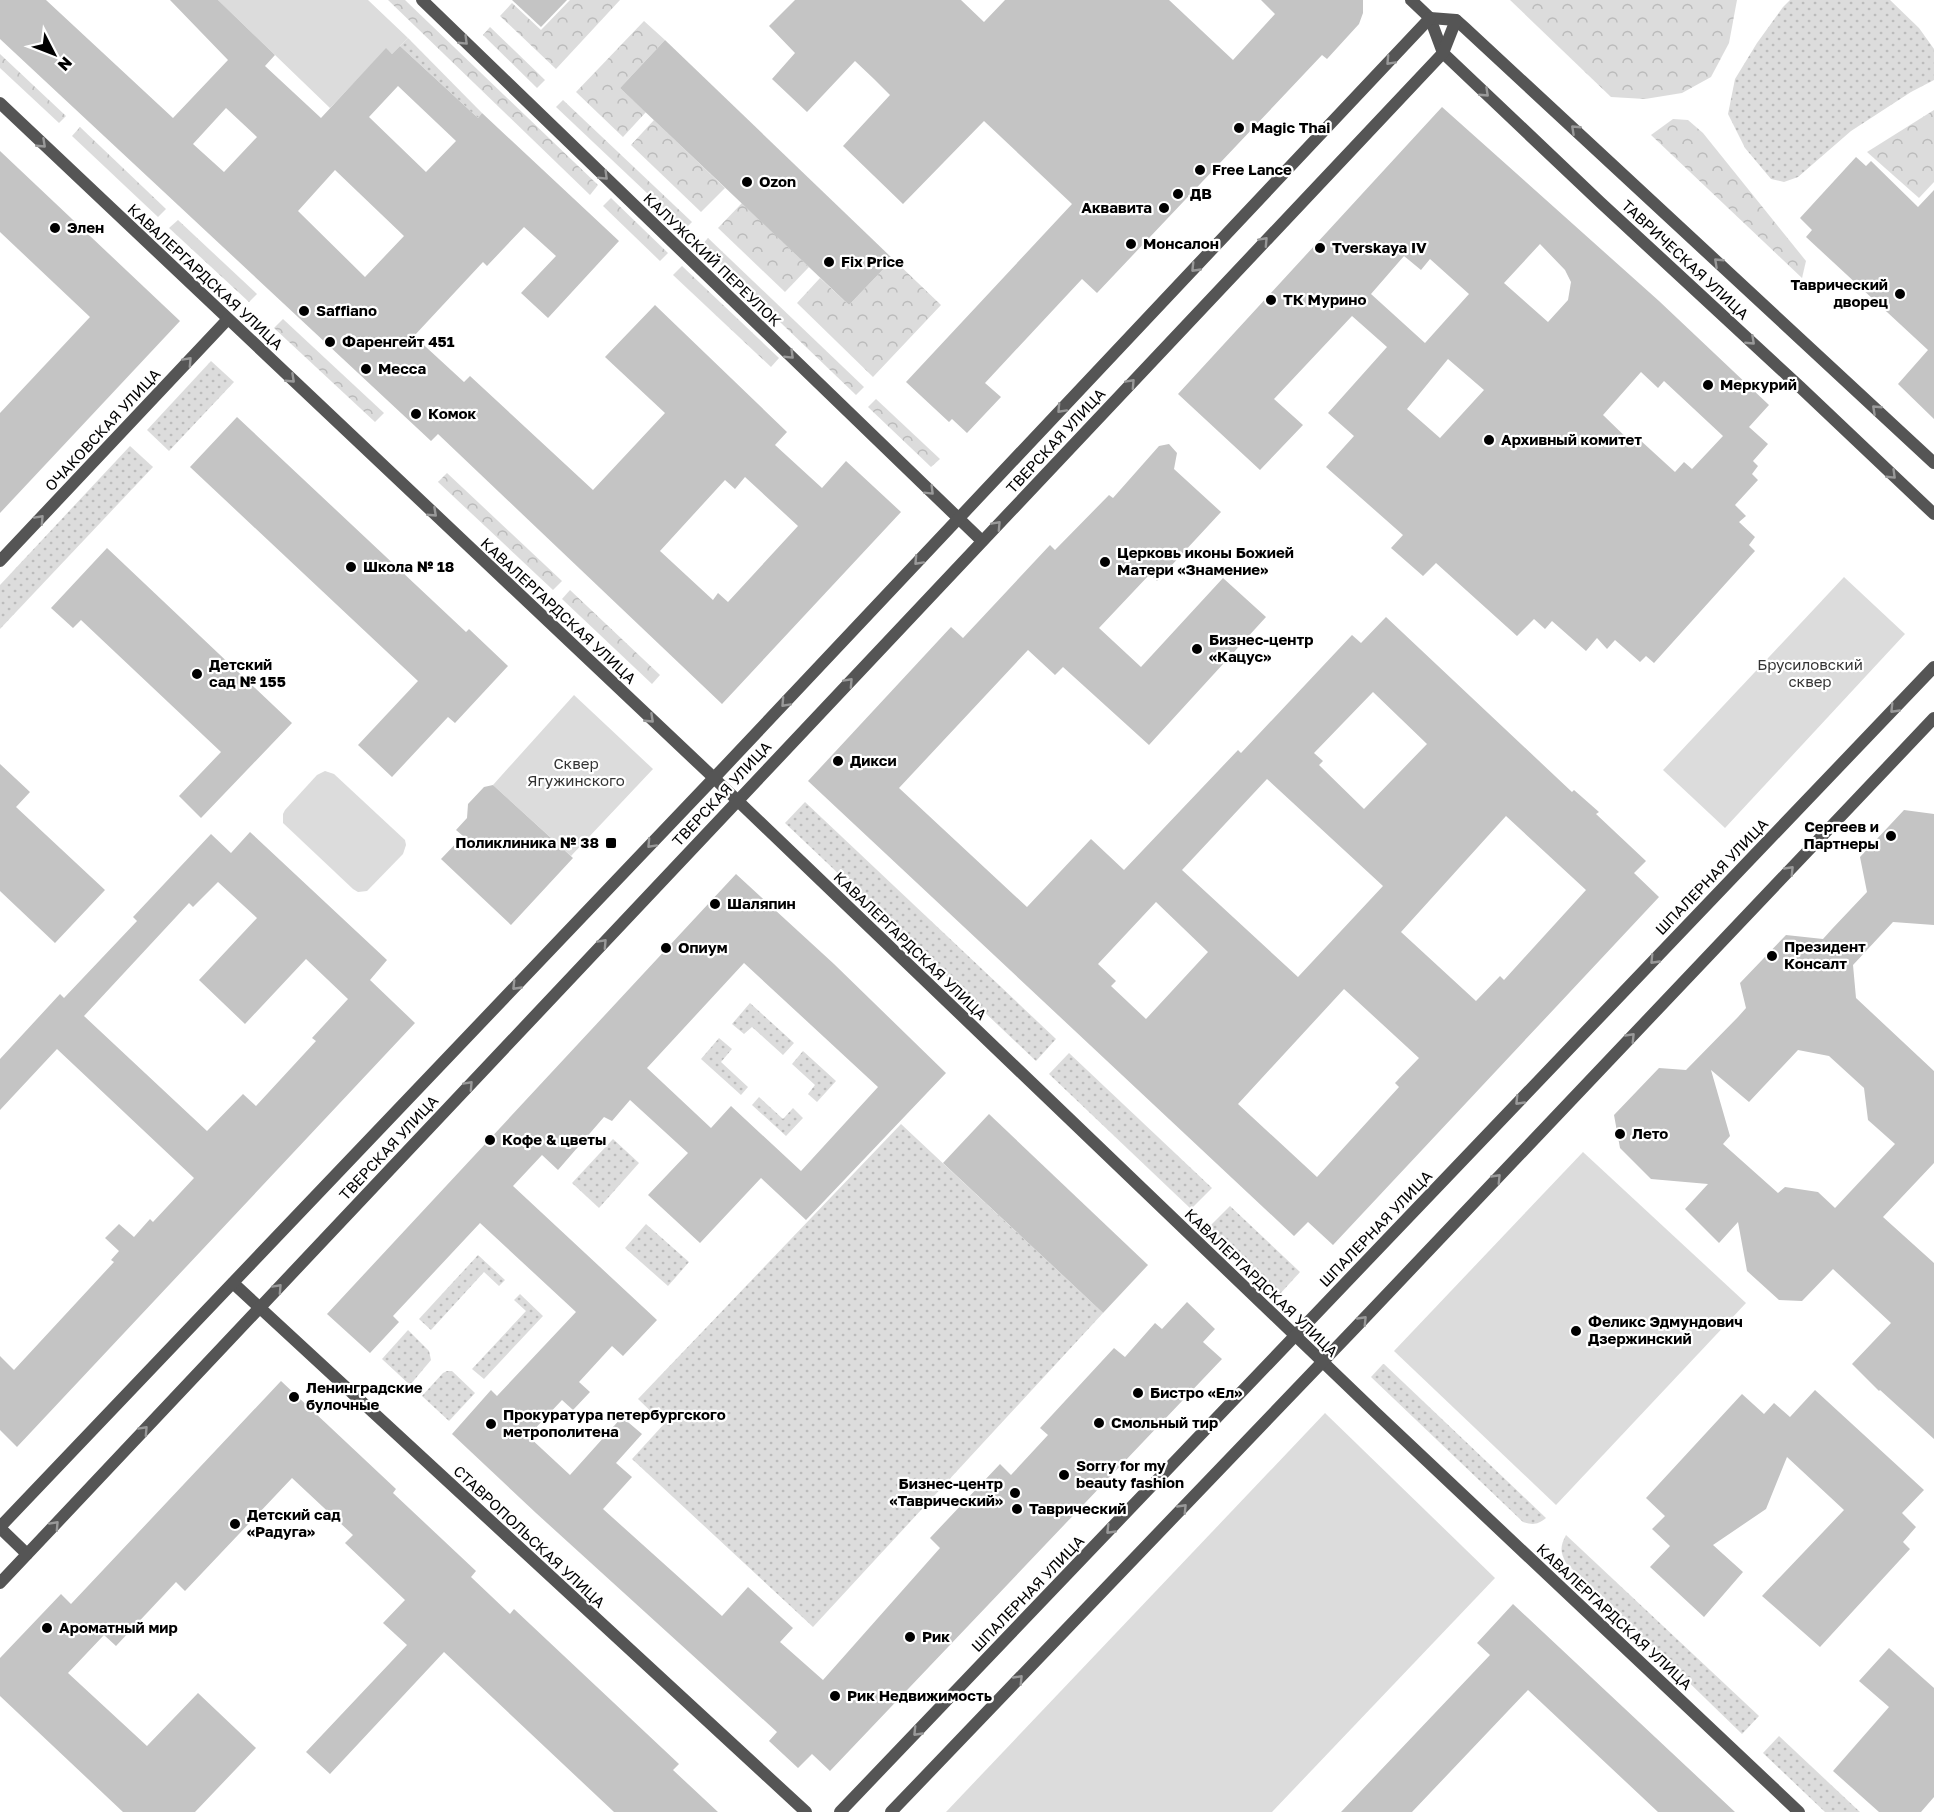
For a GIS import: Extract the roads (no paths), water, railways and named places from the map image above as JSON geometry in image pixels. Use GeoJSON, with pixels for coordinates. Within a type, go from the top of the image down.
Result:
{"type":"FeatureCollection","features":[{"type":"Feature","properties":{"kind":"street","name":"КАЛУЖСКИЙ ПЕРЕУЛОК"},"geometry":{"type":"LineString","coordinates":[[422,0],[982,541]]}},
{"type":"Feature","properties":{"kind":"street","name":"ТАВРИЧЕСКАЯ УЛИЦА"},"geometry":{"type":"LineString","coordinates":[[1411,0],[1430,18],[1443,53],[1934,514]]}},
{"type":"Feature","properties":{"kind":"street","name":"ТВЕРСКАЯ УЛИЦА"},"geometry":{"type":"LineString","coordinates":[[0,1528],[714,778],[1430,18]]}},
{"type":"Feature","properties":{"kind":"street"},"geometry":{"type":"LineString","coordinates":[[1430,18],[1456,20]]}},
{"type":"Feature","properties":{"kind":"street","name":"ТВЕРСКАЯ УЛИЦА"},"geometry":{"type":"LineString","coordinates":[[0,1583],[1443,53],[1456,20]]}},
{"type":"Feature","properties":{"kind":"street","name":"ТАВРИЧЕСКАЯ УЛИЦА"},"geometry":{"type":"LineString","coordinates":[[1456,20],[1934,463]]}},
{"type":"Feature","properties":{"kind":"street","name":"КАВАЛЕРГАРДСКАЯ УЛИЦА"},"geometry":{"type":"LineString","coordinates":[[0,103],[714,778],[1322,1362],[1799,1812]]}},
{"type":"Feature","properties":{"kind":"street","name":"ОЧАКОВСКАЯ УЛИЦА"},"geometry":{"type":"LineString","coordinates":[[0,561],[228,319]]}},
{"type":"Feature","properties":{"kind":"street","name":"ШПАЛЕРНАЯ УЛИЦА"},"geometry":{"type":"LineString","coordinates":[[840,1812],[1934,667]]}},
{"type":"Feature","properties":{"kind":"street"},"geometry":{"type":"LineString","coordinates":[[891,1812],[1934,718]]}},
{"type":"Feature","properties":{"kind":"street","name":"СТАВРОПОЛЬСКАЯ УЛИЦА"},"geometry":{"type":"LineString","coordinates":[[233,1283],[806,1812]]}},
{"type":"Feature","properties":{"kind":"street"},"geometry":{"type":"LineString","coordinates":[[0,1528],[27,1554]]}},
{"type":"Feature","properties":{"kind":"place","name":"Magic Thai"},"geometry":{"type":"Point","coordinates":[1239,128]}},
{"type":"Feature","properties":{"kind":"place","name":"Free Lance"},"geometry":{"type":"Point","coordinates":[1200,170]}},
{"type":"Feature","properties":{"kind":"place","name":"Ozon"},"geometry":{"type":"Point","coordinates":[747,182]}},
{"type":"Feature","properties":{"kind":"place","name":"ДВ"},"geometry":{"type":"Point","coordinates":[1178,194]}},
{"type":"Feature","properties":{"kind":"place","name":"Аквавита"},"geometry":{"type":"Point","coordinates":[1164,208]}},
{"type":"Feature","properties":{"kind":"place","name":"Элен"},"geometry":{"type":"Point","coordinates":[55,228]}},
{"type":"Feature","properties":{"kind":"place","name":"Монсалон"},"geometry":{"type":"Point","coordinates":[1131,244]}},
{"type":"Feature","properties":{"kind":"place","name":"Tverskaya IV"},"geometry":{"type":"Point","coordinates":[1320,248]}},
{"type":"Feature","properties":{"kind":"place","name":"Fix Price"},"geometry":{"type":"Point","coordinates":[829,262]}},
{"type":"Feature","properties":{"kind":"place","name":"Таврический дворец"},"geometry":{"type":"Point","coordinates":[1900,294]}},
{"type":"Feature","properties":{"kind":"place","name":"ТК Мурино"},"geometry":{"type":"Point","coordinates":[1271,300]}},
{"type":"Feature","properties":{"kind":"place","name":"Saffiano"},"geometry":{"type":"Point","coordinates":[304,311]}},
{"type":"Feature","properties":{"kind":"place","name":"Фаренгейт 451"},"geometry":{"type":"Point","coordinates":[330,342]}},
{"type":"Feature","properties":{"kind":"place","name":"Mecca"},"geometry":{"type":"Point","coordinates":[366,369]}},
{"type":"Feature","properties":{"kind":"place","name":"Меркурий"},"geometry":{"type":"Point","coordinates":[1708,385]}},
{"type":"Feature","properties":{"kind":"place","name":"Комок"},"geometry":{"type":"Point","coordinates":[416,414]}},
{"type":"Feature","properties":{"kind":"place","name":"Архивный комитет"},"geometry":{"type":"Point","coordinates":[1489,440]}},
{"type":"Feature","properties":{"kind":"place","name":"Церковь иконы Божией Матери «Знамение»"},"geometry":{"type":"Point","coordinates":[1105,562]}},
{"type":"Feature","properties":{"kind":"place","name":"Школа № 18"},"geometry":{"type":"Point","coordinates":[351,567]}},
{"type":"Feature","properties":{"kind":"place","name":"Бизнес-центр «Кацус»"},"geometry":{"type":"Point","coordinates":[1197,649]}},
{"type":"Feature","properties":{"kind":"place","name":"Детский сад № 155"},"geometry":{"type":"Point","coordinates":[197,674]}},
{"type":"Feature","properties":{"kind":"place","name":"Дикси"},"geometry":{"type":"Point","coordinates":[838,761]}},
{"type":"Feature","properties":{"kind":"place","name":"Сергеев и Партнеры"},"geometry":{"type":"Point","coordinates":[1891,836]}},
{"type":"Feature","properties":{"kind":"place","name":"Поликлиника № 38"},"geometry":{"type":"Point","coordinates":[611,843]}},
{"type":"Feature","properties":{"kind":"place","name":"Шаляпин"},"geometry":{"type":"Point","coordinates":[715,904]}},
{"type":"Feature","properties":{"kind":"place","name":"Опиум"},"geometry":{"type":"Point","coordinates":[666,948]}},
{"type":"Feature","properties":{"kind":"place","name":"Президент Консалт"},"geometry":{"type":"Point","coordinates":[1772,956]}},
{"type":"Feature","properties":{"kind":"place","name":"Лето"},"geometry":{"type":"Point","coordinates":[1620,1134]}},
{"type":"Feature","properties":{"kind":"place","name":"Кофе & цветы"},"geometry":{"type":"Point","coordinates":[490,1140]}},
{"type":"Feature","properties":{"kind":"place","name":"Феликс Эдмундович Дзержинский"},"geometry":{"type":"Point","coordinates":[1576,1331]}},
{"type":"Feature","properties":{"kind":"place","name":"Бистро «Ел»"},"geometry":{"type":"Point","coordinates":[1138,1393]}},
{"type":"Feature","properties":{"kind":"place","name":"Ленинградские булочные"},"geometry":{"type":"Point","coordinates":[294,1397]}},
{"type":"Feature","properties":{"kind":"place","name":"Смольный тир"},"geometry":{"type":"Point","coordinates":[1099,1423]}},
{"type":"Feature","properties":{"kind":"place","name":"Прокуратура петербургского метрополитена"},"geometry":{"type":"Point","coordinates":[491,1424]}},
{"type":"Feature","properties":{"kind":"place","name":"Sorry for my beauty fashion"},"geometry":{"type":"Point","coordinates":[1064,1475]}},
{"type":"Feature","properties":{"kind":"place","name":"Бизнес-центр «Таврический»"},"geometry":{"type":"Point","coordinates":[1015,1493]}},
{"type":"Feature","properties":{"kind":"place","name":"Таврический"},"geometry":{"type":"Point","coordinates":[1017,1509]}},
{"type":"Feature","properties":{"kind":"place","name":"Детский сад «Радуга»"},"geometry":{"type":"Point","coordinates":[235,1524]}},
{"type":"Feature","properties":{"kind":"place","name":"Ароматный мир"},"geometry":{"type":"Point","coordinates":[47,1628]}},
{"type":"Feature","properties":{"kind":"place","name":"Рик"},"geometry":{"type":"Point","coordinates":[910,1637]}},
{"type":"Feature","properties":{"kind":"place","name":"Рик Недвижимость"},"geometry":{"type":"Point","coordinates":[835,1696]}},
{"type":"Feature","properties":{"kind":"park label","name":"Брусиловский сквер"},"geometry":{"type":"Point","coordinates":[1810,674]}},
{"type":"Feature","properties":{"kind":"park label","name":"Сквер Ягужинского"},"geometry":{"type":"Point","coordinates":[576,772]}}]}
